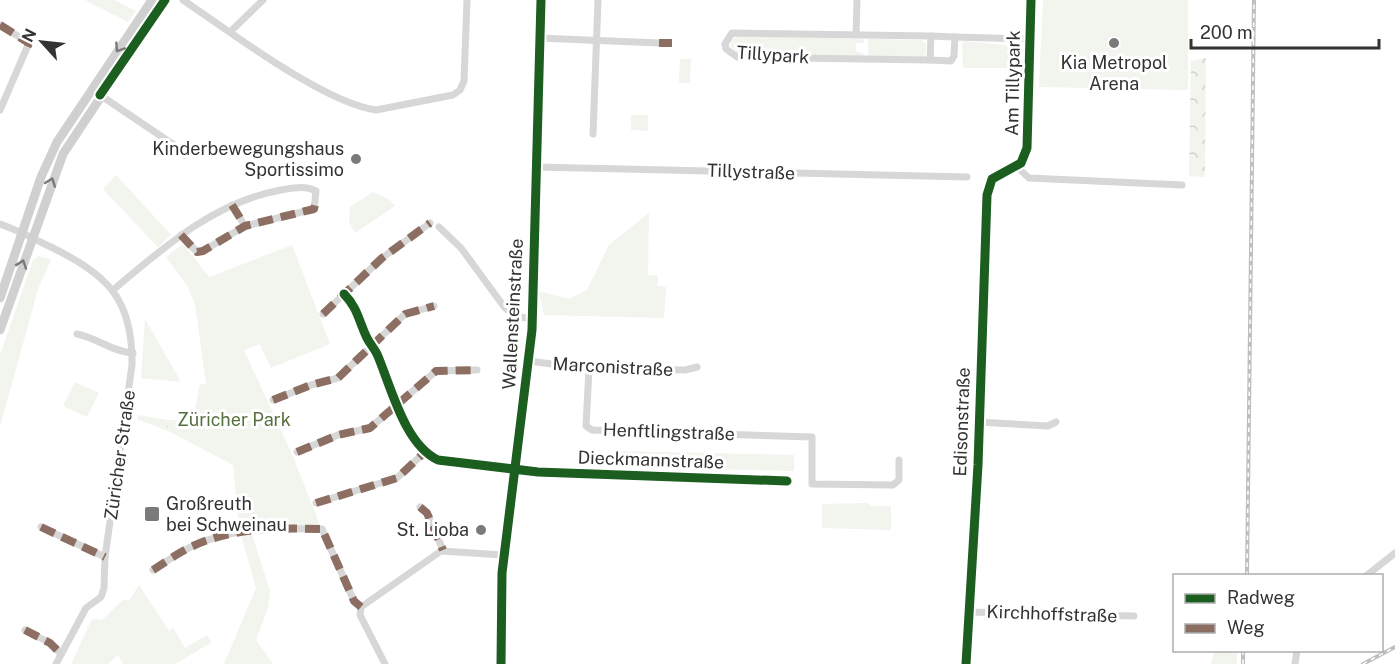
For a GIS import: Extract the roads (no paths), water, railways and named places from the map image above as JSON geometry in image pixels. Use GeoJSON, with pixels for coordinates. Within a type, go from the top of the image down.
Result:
{"type":"FeatureCollection","features":[{"type":"Feature","properties":{"kind":"main road"},"geometry":{"type":"LineString","coordinates":[[0,298],[51,153],[152,0]]}},
{"type":"Feature","properties":{"kind":"main road"},"geometry":{"type":"LineString","coordinates":[[0,330],[59,162],[100,96],[165,0]]}},
{"type":"Feature","properties":{"kind":"main road","name":"Wallensteinstraße"},"geometry":{"type":"LineString","coordinates":[[501,664],[500,597],[503,555],[529,361],[532,319],[541,0]]}},
{"type":"Feature","properties":{"kind":"main road"},"geometry":{"type":"LineString","coordinates":[[92,89],[100,96]]}},
{"type":"Feature","properties":{"kind":"street"},"geometry":{"type":"LineString","coordinates":[[183,0],[321,88],[366,109],[376,110],[453,95],[460,90],[464,81],[467,0]]}},
{"type":"Feature","properties":{"kind":"street"},"geometry":{"type":"LineString","coordinates":[[231,32],[262,0]]}},
{"type":"Feature","properties":{"kind":"street"},"geometry":{"type":"LineString","coordinates":[[594,134],[598,0]]}},
{"type":"Feature","properties":{"kind":"street"},"geometry":{"type":"LineString","coordinates":[[856,35],[857,0]]}},
{"type":"Feature","properties":{"kind":"street","name":"Am Tillypark"},"geometry":{"type":"LineString","coordinates":[[1017,166],[1025,155],[1029,140],[1030,0]]}},
{"type":"Feature","properties":{"kind":"street"},"geometry":{"type":"LineString","coordinates":[[0,25],[29,43],[0,110]]}},
{"type":"Feature","properties":{"kind":"street","name":"Tillypark"},"geometry":{"type":"LineString","coordinates":[[956,37],[954,56],[951,61],[737,57],[726,50],[724,44],[732,33],[931,36],[1031,39]]}},
{"type":"Feature","properties":{"kind":"street"},"geometry":{"type":"LineString","coordinates":[[930,60],[931,36]]}},
{"type":"Feature","properties":{"kind":"street"},"geometry":{"type":"LineString","coordinates":[[539,38],[659,43]]}},
{"type":"Feature","properties":{"kind":"street"},"geometry":{"type":"LineString","coordinates":[[100,96],[177,147],[185,155]]}},
{"type":"Feature","properties":{"kind":"street"},"geometry":{"type":"LineString","coordinates":[[1017,166],[1029,178],[1182,185]]}},
{"type":"Feature","properties":{"kind":"street","name":"Edisonstraße"},"geometry":{"type":"LineString","coordinates":[[966,664],[986,215],[990,182],[1017,166]]}},
{"type":"Feature","properties":{"kind":"street","name":"Tillystraße"},"geometry":{"type":"LineString","coordinates":[[536,167],[967,177]]}},
{"type":"Feature","properties":{"kind":"street"},"geometry":{"type":"LineString","coordinates":[[113,290],[182,235],[232,205],[282,190],[310,188],[316,191],[314,208],[245,226],[203,251],[197,252],[182,235]]}},
{"type":"Feature","properties":{"kind":"street"},"geometry":{"type":"LineString","coordinates":[[232,205],[245,226]]}},
{"type":"Feature","properties":{"kind":"street"},"geometry":{"type":"LineString","coordinates":[[323,314],[382,258],[430,223]]}},
{"type":"Feature","properties":{"kind":"street","name":"Züricher Straße"},"geometry":{"type":"LineString","coordinates":[[0,224],[22,232],[97,272],[113,290],[128,321],[132,353],[105,557],[104,588],[101,597],[87,608],[61,654]]}},
{"type":"Feature","properties":{"kind":"street"},"geometry":{"type":"LineString","coordinates":[[439,227],[461,248],[505,308],[514,315],[532,319]]}},
{"type":"Feature","properties":{"kind":"street"},"geometry":{"type":"LineString","coordinates":[[316,503],[397,478],[426,451],[409,431],[372,346],[367,340],[356,306],[344,294]]}},
{"type":"Feature","properties":{"kind":"street"},"geometry":{"type":"LineString","coordinates":[[273,400],[311,385],[338,378],[405,314],[434,306]]}},
{"type":"Feature","properties":{"kind":"street"},"geometry":{"type":"LineString","coordinates":[[77,334],[90,337],[121,352],[132,353]]}},
{"type":"Feature","properties":{"kind":"street","name":"Marconistraße"},"geometry":{"type":"LineString","coordinates":[[529,361],[589,369],[685,370],[698,367]]}},
{"type":"Feature","properties":{"kind":"street","name":"Henftlingstraße"},"geometry":{"type":"LineString","coordinates":[[589,369],[586,426],[592,430],[812,437],[812,484],[893,485],[899,480],[899,460]]}},
{"type":"Feature","properties":{"kind":"street"},"geometry":{"type":"LineString","coordinates":[[297,452],[338,435],[370,428],[436,371],[477,370]]}},
{"type":"Feature","properties":{"kind":"street"},"geometry":{"type":"LineString","coordinates":[[978,422],[1048,426],[1056,422]]}},
{"type":"Feature","properties":{"kind":"street","name":"Dieckmannstraße"},"geometry":{"type":"LineString","coordinates":[[426,451],[438,460],[514,471],[787,481]]}},
{"type":"Feature","properties":{"kind":"street"},"geometry":{"type":"LineString","coordinates":[[420,507],[427,513],[443,550]]}},
{"type":"Feature","properties":{"kind":"street"},"geometry":{"type":"LineString","coordinates":[[41,527],[105,557]]}},
{"type":"Feature","properties":{"kind":"street"},"geometry":{"type":"LineString","coordinates":[[153,570],[193,546],[238,532],[277,528],[322,529],[354,601],[361,607]]}},
{"type":"Feature","properties":{"kind":"street"},"geometry":{"type":"LineString","coordinates":[[385,664],[360,615],[361,607],[443,550],[503,555]]}},
{"type":"Feature","properties":{"kind":"street"},"geometry":{"type":"LineString","coordinates":[[1369,574],[1395,553]]}},
{"type":"Feature","properties":{"kind":"street","name":"Kirchhoffstraße"},"geometry":{"type":"LineString","coordinates":[[969,612],[1134,616]]}},
{"type":"Feature","properties":{"kind":"street"},"geometry":{"type":"LineString","coordinates":[[25,630],[50,643],[61,654],[56,664]]}},
{"type":"Feature","properties":{"kind":"railway"},"geometry":{"type":"LineString","coordinates":[[1247,574],[1254,0]]}},
{"type":"Feature","properties":{"kind":"railway"},"geometry":{"type":"LineString","coordinates":[[1363,664],[1395,647]]}},
{"type":"Feature","properties":{"kind":"railway"},"geometry":{"type":"LineString","coordinates":[[1243,652],[1243,664]]}},
{"type":"Feature","properties":{"kind":"place","name":"Kia Metropol Arena"},"geometry":{"type":"Point","coordinates":[1114,43]}},
{"type":"Feature","properties":{"kind":"place","name":"Kinderbewegungshaus Sportissimo"},"geometry":{"type":"Point","coordinates":[356,159]}},
{"type":"Feature","properties":{"kind":"place","name":"Großreuth bei Schweinau"},"geometry":{"type":"Point","coordinates":[152,514]}},
{"type":"Feature","properties":{"kind":"place","name":"St. Lioba"},"geometry":{"type":"Point","coordinates":[481,530]}},
{"type":"Feature","properties":{"kind":"park label","name":"Züricher Park"},"geometry":{"type":"Point","coordinates":[234,420]}}]}
